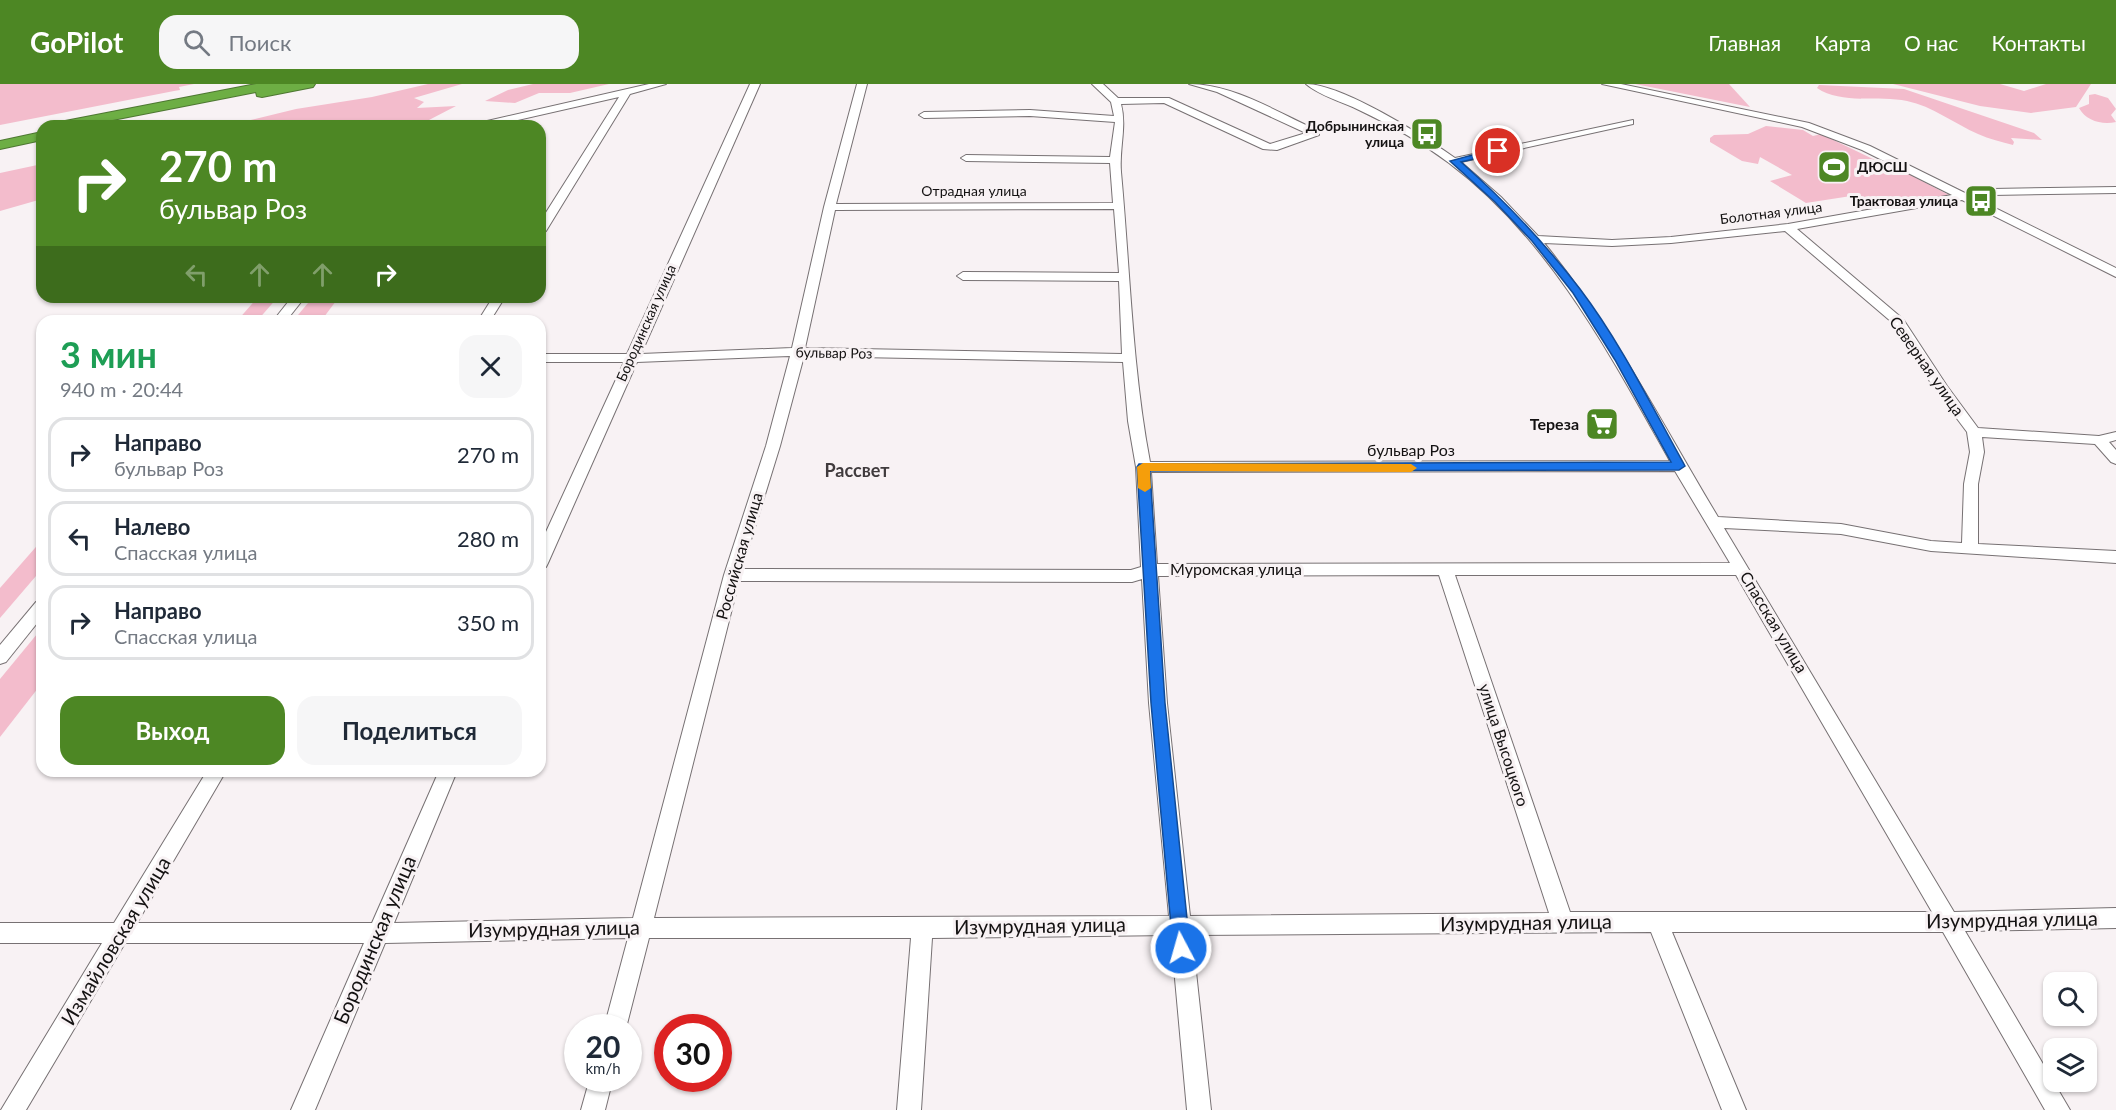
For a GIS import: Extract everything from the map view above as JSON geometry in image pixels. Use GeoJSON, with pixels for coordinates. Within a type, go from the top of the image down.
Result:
{"type":"FeatureCollection","features":[{"type":"Feature","properties":{"kind":"highway"},"geometry":{"type":"LineString","coordinates":[[91,120],[277,84]]}},
{"type":"Feature","properties":{"kind":"highway"},"geometry":{"type":"LineString","coordinates":[[125,120],[308,84]]}},
{"type":"Feature","properties":{"kind":"highway"},"geometry":{"type":"LineString","coordinates":[[0,138],[36,130]]}},
{"type":"Feature","properties":{"kind":"highway"},"geometry":{"type":"LineString","coordinates":[[0,145],[36,137]]}},
{"type":"Feature","properties":{"kind":"street"},"geometry":{"type":"LineString","coordinates":[[505,120],[661,84]]}},
{"type":"Feature","properties":{"kind":"street","name":"Бородинская улица"},"geometry":{"type":"LineString","coordinates":[[546,549],[755,84]]}},
{"type":"Feature","properties":{"kind":"street","name":"Российская улица"},"geometry":{"type":"LineString","coordinates":[[619,1014],[732,575],[798,352],[830,207],[862,84]]}},
{"type":"Feature","properties":{"kind":"street"},"geometry":{"type":"LineString","coordinates":[[1097,84],[1116,101],[1120,119],[1115,160],[1129,358],[1135,421],[1143,467],[1158,703],[1199,1110]]}},
{"type":"Feature","properties":{"kind":"street"},"geometry":{"type":"LineString","coordinates":[[1116,101],[1166,100],[1273,148],[1315,133],[1220,90],[1194,84]]}},
{"type":"Feature","properties":{"kind":"street","name":"Спасская улица"},"geometry":{"type":"LineString","coordinates":[[1311,84],[1409,130],[1454,161],[1498,200],[1535,238],[1577,292],[1614,351],[1679,466],[1742,569],[2058,1110]]}},
{"type":"Feature","properties":{"kind":"street"},"geometry":{"type":"LineString","coordinates":[[1607,84],[1825,131],[1967,198],[2116,273]]}},
{"type":"Feature","properties":{"kind":"street"},"geometry":{"type":"LineString","coordinates":[[546,221],[626,93]]}},
{"type":"Feature","properties":{"kind":"street"},"geometry":{"type":"LineString","coordinates":[[924,115],[1030,113],[1120,119]]}},
{"type":"Feature","properties":{"kind":"street"},"geometry":{"type":"LineString","coordinates":[[1454,161],[1629,122]]}},
{"type":"Feature","properties":{"kind":"street"},"geometry":{"type":"LineString","coordinates":[[966,158],[1115,160]]}},
{"type":"Feature","properties":{"kind":"street","name":"Болотная улица"},"geometry":{"type":"LineString","coordinates":[[1535,238],[1634,243],[1788,227],[1992,192],[2116,190]]}},
{"type":"Feature","properties":{"kind":"street","name":"Отрадная улица"},"geometry":{"type":"LineString","coordinates":[[830,207],[1118,206]]}},
{"type":"Feature","properties":{"kind":"street","name":"Северная улица"},"geometry":{"type":"LineString","coordinates":[[1788,227],[1899,322],[1941,387],[1974,432],[1977,452],[1971,484],[1970,549]]}},
{"type":"Feature","properties":{"kind":"street"},"geometry":{"type":"LineString","coordinates":[[963,276],[1125,277]]}},
{"type":"Feature","properties":{"kind":"street"},"geometry":{"type":"LineString","coordinates":[[284,315],[294,303]]}},
{"type":"Feature","properties":{"kind":"street","name":"бульвар Роз"},"geometry":{"type":"LineString","coordinates":[[546,358],[630,358],[798,352],[1129,358]]}},
{"type":"Feature","properties":{"kind":"street"},"geometry":{"type":"LineString","coordinates":[[1974,432],[2099,440],[2116,436]]}},
{"type":"Feature","properties":{"kind":"street"},"geometry":{"type":"LineString","coordinates":[[2099,440],[2116,459]]}},
{"type":"Feature","properties":{"kind":"street","name":"бульвар Роз"},"geometry":{"type":"LineString","coordinates":[[1143,467],[1679,466]]}},
{"type":"Feature","properties":{"kind":"street"},"geometry":{"type":"LineString","coordinates":[[1713,522],[1841,529],[1931,546],[2116,557]]}},
{"type":"Feature","properties":{"kind":"street","name":"улица Высоцкого"},"geometry":{"type":"LineString","coordinates":[[1444,569],[1563,922]]}},
{"type":"Feature","properties":{"kind":"street","name":"Муромская улица"},"geometry":{"type":"LineString","coordinates":[[732,575],[1132,576],[1150,570],[1742,569]]}},
{"type":"Feature","properties":{"kind":"street"},"geometry":{"type":"LineString","coordinates":[[0,657],[36,613]]}},
{"type":"Feature","properties":{"kind":"street","name":"Измайловская улица"},"geometry":{"type":"LineString","coordinates":[[13,1110],[213,777]]}},
{"type":"Feature","properties":{"kind":"street","name":"Бородинская улица"},"geometry":{"type":"LineString","coordinates":[[303,1110],[445,777]]}},
{"type":"Feature","properties":{"kind":"street","name":"Изумрудная улица"},"geometry":{"type":"LineString","coordinates":[[0,933],[377,933],[641,928],[922,928],[1563,922],[1949,922],[2116,918]]}},
{"type":"Feature","properties":{"kind":"street"},"geometry":{"type":"LineString","coordinates":[[1658,922],[1734,1110]]}},
{"type":"Feature","properties":{"kind":"street"},"geometry":{"type":"LineString","coordinates":[[909,1110],[922,928]]}},
{"type":"Feature","properties":{"kind":"street"},"geometry":{"type":"LineString","coordinates":[[593,1110],[598,1092]]}},
{"type":"Feature","properties":{"kind":"shaded area"},"geometry":{"type":"Polygon","coordinates":[[[0,84],[194,84],[179,87],[180,90],[0,125],[0,84]]]}},
{"type":"Feature","properties":{"kind":"shaded area"},"geometry":{"type":"Polygon","coordinates":[[[428,84],[462,84],[414,98],[424,102],[417,108],[456,106],[429,120],[251,120],[296,109],[372,97],[428,84]]]}},
{"type":"Feature","properties":{"kind":"shaded area"},"geometry":{"type":"Polygon","coordinates":[[[533,84],[609,84],[570,93],[539,93],[515,103],[485,101],[508,90],[533,84]]]}},
{"type":"Feature","properties":{"kind":"shaded area"},"geometry":{"type":"Polygon","coordinates":[[[1635,84],[1729,84],[1750,107],[1635,84]]]}},
{"type":"Feature","properties":{"kind":"shaded area"},"geometry":{"type":"Polygon","coordinates":[[[1893,84],[2000,84],[2024,91],[2046,84],[2091,84],[2076,107],[2031,113],[1980,106],[1893,84]]]}},
{"type":"Feature","properties":{"kind":"shaded area"},"geometry":{"type":"Polygon","coordinates":[[[1819,85],[1904,89],[2034,133],[2042,140],[2011,138],[2013,145],[1978,134],[1916,103],[1896,99],[1861,99],[1838,96],[1817,88],[1819,85]]]}},
{"type":"Feature","properties":{"kind":"shaded area"},"geometry":{"type":"Polygon","coordinates":[[[2095,94],[2108,98],[2116,109],[2111,115],[2116,122],[2095,121],[2079,108],[2089,104],[2089,95],[2095,94]]]}},
{"type":"Feature","properties":{"kind":"shaded area","name":"ДЮСШ"},"geometry":{"type":"Polygon","coordinates":[[[1766,126],[1803,130],[1813,136],[1821,134],[1875,160],[1885,162],[1951,196],[1875,210],[1859,205],[1858,200],[1851,196],[1806,203],[1770,181],[1792,175],[1760,157],[1758,164],[1742,161],[1710,142],[1710,138],[1714,135],[1748,134],[1766,126]]]}},
{"type":"Feature","properties":{"kind":"shaded area"},"geometry":{"type":"Polygon","coordinates":[[[36,165],[36,201],[0,211],[0,173],[36,165]]]}},
{"type":"Feature","properties":{"kind":"shaded area"},"geometry":{"type":"Polygon","coordinates":[[[253,303],[273,303],[262,315],[242,315],[253,303]]]}},
{"type":"Feature","properties":{"kind":"shaded area"},"geometry":{"type":"Polygon","coordinates":[[[308,303],[334,303],[326,315],[298,315],[308,303]]]}},
{"type":"Feature","properties":{"kind":"shaded area"},"geometry":{"type":"Polygon","coordinates":[[[36,547],[36,576],[0,618],[0,588],[36,547]]]}},
{"type":"Feature","properties":{"kind":"shaded area"},"geometry":{"type":"Polygon","coordinates":[[[36,635],[36,691],[0,737],[0,679],[36,635]]]}},
{"type":"Feature","properties":{"kind":"slow traffic"},"geometry":{"type":"LineString","coordinates":[[1145,488],[1143,467],[1411,468]]}},
{"type":"Feature","properties":{"kind":"place","name":"Добрынинская улица"},"geometry":{"type":"Point","coordinates":[1427,134]}},
{"type":"Feature","properties":{"kind":"place","name":"ДЮСШ"},"geometry":{"type":"Point","coordinates":[1834,167]}},
{"type":"Feature","properties":{"kind":"place","name":"Трактовая улица"},"geometry":{"type":"Point","coordinates":[1981,201]}},
{"type":"Feature","properties":{"kind":"place","name":"Тереза"},"geometry":{"type":"Point","coordinates":[1602,424]}},
{"type":"Feature","properties":{"kind":"district","name":"Рассвет"},"geometry":{"type":"Point","coordinates":[857,471]}},
{"type":"Feature","properties":{"kind":"route"},"geometry":{"type":"LineString","coordinates":[[1181,948],[1158,703],[1143,467],[1679,466],[1621,360],[1577,292],[1535,238],[1498,200],[1454,161],[1498,151]]}}]}
